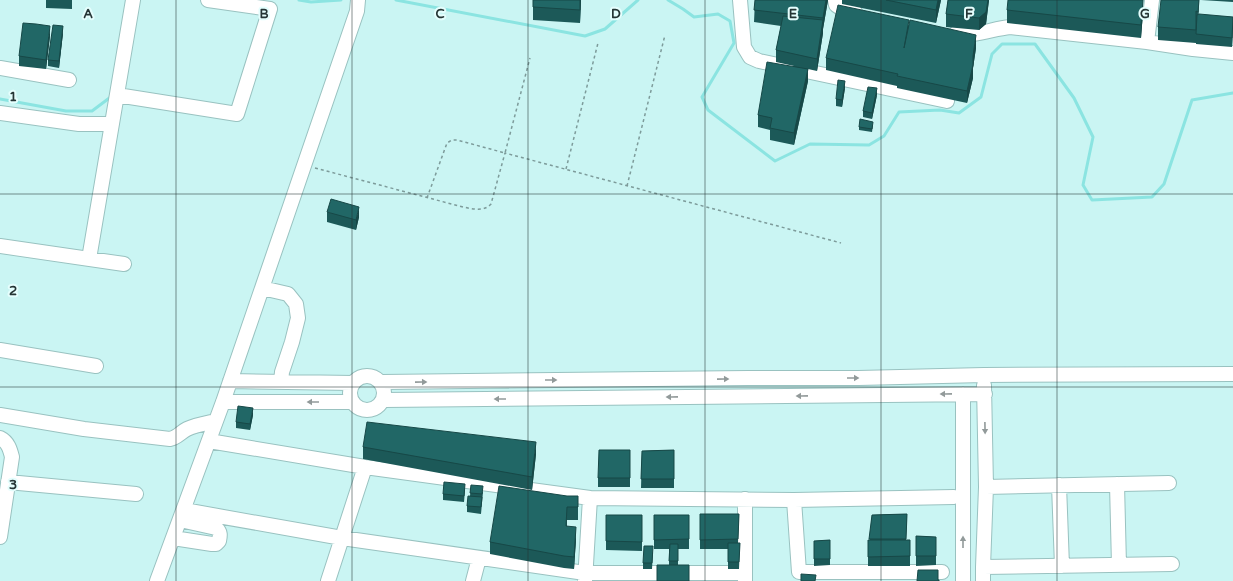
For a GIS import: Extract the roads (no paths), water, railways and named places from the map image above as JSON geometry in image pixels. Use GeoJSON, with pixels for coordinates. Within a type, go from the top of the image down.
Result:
{"type":"FeatureCollection","features":[{"type":"Feature","properties":{"kind":"street"},"geometry":{"type":"LineString","coordinates":[[89,259],[133,0]]}},
{"type":"Feature","properties":{"kind":"street"},"geometry":{"type":"LineString","coordinates":[[117,94],[237,114],[270,9],[208,0]]}},
{"type":"Feature","properties":{"kind":"street"},"geometry":{"type":"LineString","coordinates":[[740,0],[744,48],[750,57],[759,62],[947,101]]}},
{"type":"Feature","properties":{"kind":"street"},"geometry":{"type":"LineString","coordinates":[[835,0],[836,4],[842,9],[870,16]]}},
{"type":"Feature","properties":{"kind":"street"},"geometry":{"type":"LineString","coordinates":[[1147,42],[1152,0]]}},
{"type":"Feature","properties":{"kind":"street"},"geometry":{"type":"LineString","coordinates":[[161,581],[173,538],[223,402],[358,6]]}},
{"type":"Feature","properties":{"kind":"street"},"geometry":{"type":"LineString","coordinates":[[942,31],[965,35],[1010,27],[1233,53]]}},
{"type":"Feature","properties":{"kind":"street"},"geometry":{"type":"LineString","coordinates":[[0,68],[69,80]]}},
{"type":"Feature","properties":{"kind":"street"},"geometry":{"type":"LineString","coordinates":[[0,113],[79,124],[112,124]]}},
{"type":"Feature","properties":{"kind":"street"},"geometry":{"type":"LineString","coordinates":[[0,246],[124,264]]}},
{"type":"Feature","properties":{"kind":"street"},"geometry":{"type":"LineString","coordinates":[[262,288],[288,294],[296,304],[298,318],[282,372],[281,382]]}},
{"type":"Feature","properties":{"kind":"street"},"geometry":{"type":"LineString","coordinates":[[0,350],[96,366]]}},
{"type":"Feature","properties":{"kind":"street"},"geometry":{"type":"LineString","coordinates":[[382,382],[858,378],[984,375],[1233,374]]}},
{"type":"Feature","properties":{"kind":"street"},"geometry":{"type":"LineString","coordinates":[[983,581],[986,487],[984,375]]}},
{"type":"Feature","properties":{"kind":"street"},"geometry":{"type":"LineString","coordinates":[[374,376],[382,382],[385,391],[384,400],[378,407],[369,410],[359,408],[352,402],[350,392],[353,383],[360,377],[374,376]]}},
{"type":"Feature","properties":{"kind":"street"},"geometry":{"type":"LineString","coordinates":[[693,379],[694,397]]}},
{"type":"Feature","properties":{"kind":"street"},"geometry":{"type":"LineString","coordinates":[[230,381],[353,383]]}},
{"type":"Feature","properties":{"kind":"street"},"geometry":{"type":"LineString","coordinates":[[963,581],[964,394]]}},
{"type":"Feature","properties":{"kind":"street"},"geometry":{"type":"LineString","coordinates":[[384,400],[985,394]]}},
{"type":"Feature","properties":{"kind":"street"},"geometry":{"type":"LineString","coordinates":[[223,402],[352,402]]}},
{"type":"Feature","properties":{"kind":"street"},"geometry":{"type":"LineString","coordinates":[[0,415],[84,430],[170,440],[191,427],[216,421]]}},
{"type":"Feature","properties":{"kind":"street"},"geometry":{"type":"LineString","coordinates":[[0,438],[3,439],[10,447],[12,457],[0,537]]}},
{"type":"Feature","properties":{"kind":"street"},"geometry":{"type":"LineString","coordinates":[[209,441],[365,467],[590,498],[794,500],[954,497]]}},
{"type":"Feature","properties":{"kind":"street"},"geometry":{"type":"LineString","coordinates":[[328,581],[365,467]]}},
{"type":"Feature","properties":{"kind":"street"},"geometry":{"type":"LineString","coordinates":[[8,482],[136,494]]}},
{"type":"Feature","properties":{"kind":"street"},"geometry":{"type":"LineString","coordinates":[[986,487],[1169,483]]}},
{"type":"Feature","properties":{"kind":"street"},"geometry":{"type":"LineString","coordinates":[[1117,484],[1119,565]]}},
{"type":"Feature","properties":{"kind":"street"},"geometry":{"type":"LineString","coordinates":[[1059,485],[1062,566]]}},
{"type":"Feature","properties":{"kind":"street"},"geometry":{"type":"LineString","coordinates":[[585,577],[590,498]]}},
{"type":"Feature","properties":{"kind":"street"},"geometry":{"type":"LineString","coordinates":[[182,515],[479,558],[585,577],[745,577],[745,499]]}},
{"type":"Feature","properties":{"kind":"street"},"geometry":{"type":"LineString","coordinates":[[794,500],[798,577],[942,572]]}},
{"type":"Feature","properties":{"kind":"street"},"geometry":{"type":"LineString","coordinates":[[173,538],[212,544],[216,544],[219,541],[219,531],[216,528],[182,515]]}},
{"type":"Feature","properties":{"kind":"street"},"geometry":{"type":"LineString","coordinates":[[473,581],[479,558]]}},
{"type":"Feature","properties":{"kind":"street"},"geometry":{"type":"LineString","coordinates":[[983,567],[1172,564]]}},
{"type":"Feature","properties":{"kind":"waterway"},"geometry":{"type":"LineString","coordinates":[[299,0],[311,2],[341,0]]}},
{"type":"Feature","properties":{"kind":"waterway"},"geometry":{"type":"LineString","coordinates":[[396,0],[585,36],[605,29],[638,0]]}},
{"type":"Feature","properties":{"kind":"waterway"},"geometry":{"type":"LineString","coordinates":[[668,0],[694,17],[718,14],[730,21],[734,43],[702,97],[708,110],[775,161],[810,144],[869,145],[884,136],[899,112],[940,110],[959,113],[981,97],[992,54],[1002,44],[1035,44],[1074,98],[1093,137],[1083,185],[1092,200],[1152,197],[1164,184],[1192,100],[1233,93]]}},
{"type":"Feature","properties":{"kind":"waterway"},"geometry":{"type":"LineString","coordinates":[[0,99],[66,111],[92,111],[112,96]]}}]}
